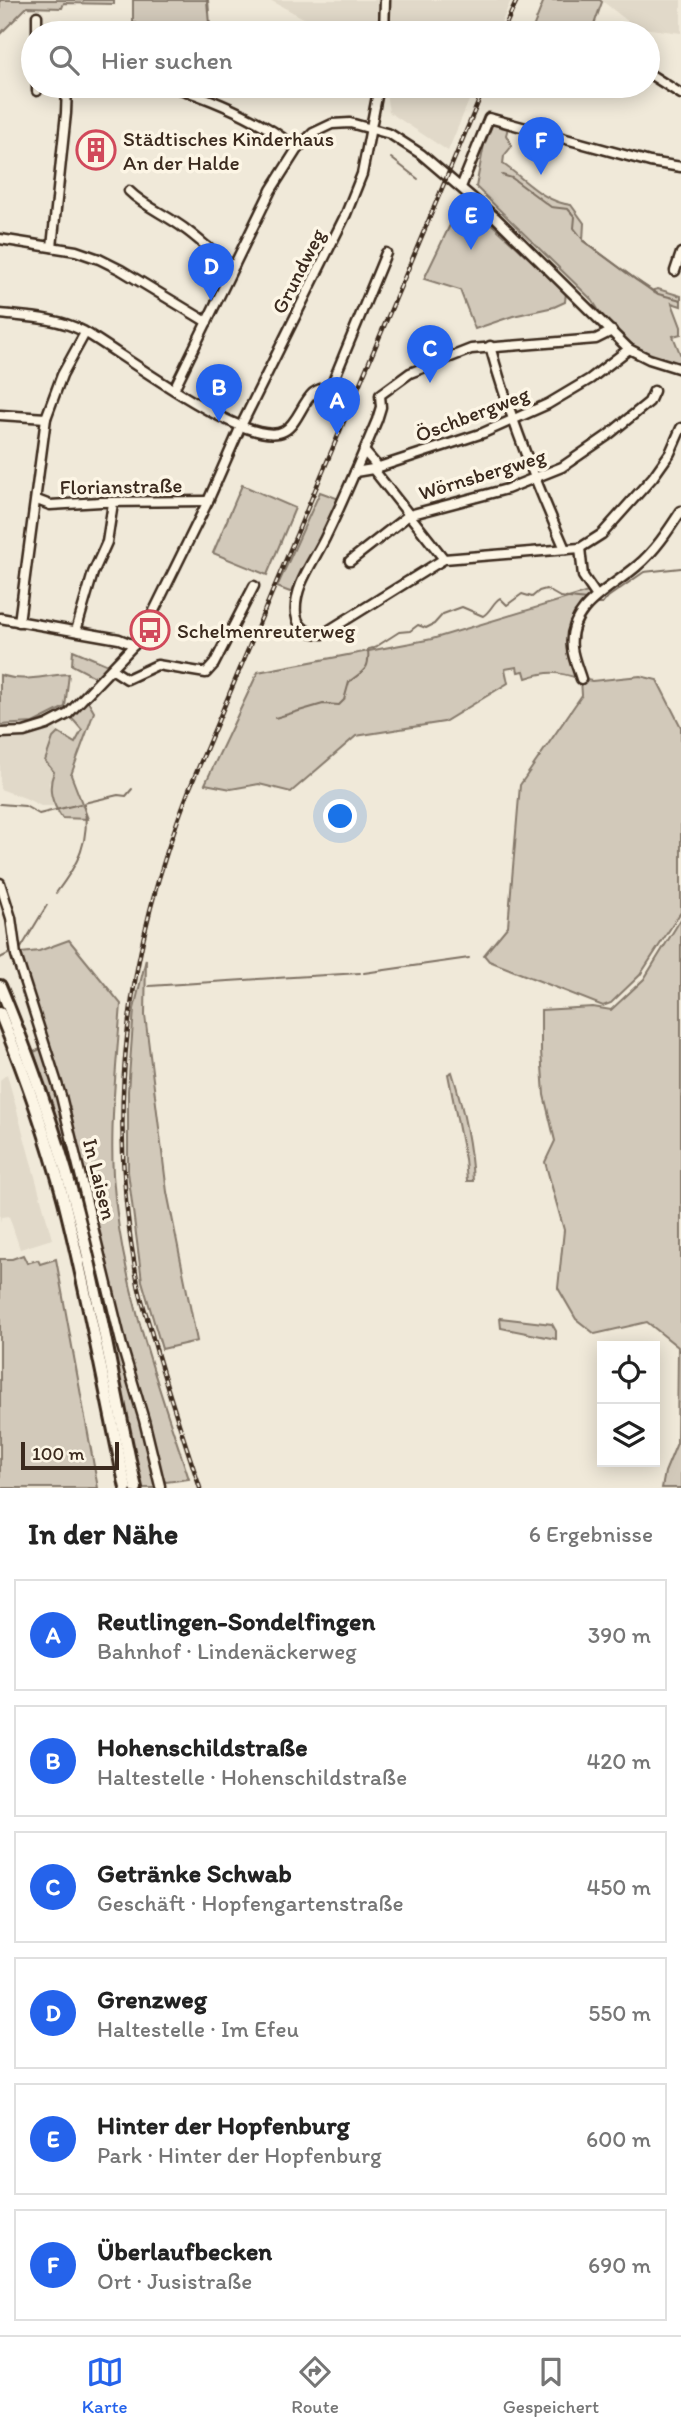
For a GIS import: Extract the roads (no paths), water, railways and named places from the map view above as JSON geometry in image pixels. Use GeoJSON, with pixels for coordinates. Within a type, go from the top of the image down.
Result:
{"type":"FeatureCollection","features":[{"type":"Feature","properties":{"kind":"highway"},"geometry":{"type":"LineString","coordinates":[[0,986],[39,1087],[68,1178],[92,1274],[136,1488]]}},
{"type":"Feature","properties":{"kind":"highway"},"geometry":{"type":"LineString","coordinates":[[0,1013],[41,1123],[63,1198],[125,1488]]}},
{"type":"Feature","properties":{"kind":"street"},"geometry":{"type":"LineString","coordinates":[[384,21],[385,0]]}},
{"type":"Feature","properties":{"kind":"street"},"geometry":{"type":"LineString","coordinates":[[37,16],[37,21]]}},
{"type":"Feature","properties":{"kind":"street"},"geometry":{"type":"LineString","coordinates":[[660,81],[681,94]]}},
{"type":"Feature","properties":{"kind":"street"},"geometry":{"type":"LineString","coordinates":[[52,247],[67,98]]}},
{"type":"Feature","properties":{"kind":"street"},"geometry":{"type":"LineString","coordinates":[[208,98],[264,126],[297,149]]}},
{"type":"Feature","properties":{"kind":"street","name":"Grundweg"},"geometry":{"type":"LineString","coordinates":[[0,733],[24,732],[47,725],[68,714],[113,670],[134,645],[165,589],[241,426],[346,214],[362,174],[377,98]]}},
{"type":"Feature","properties":{"kind":"street"},"geometry":{"type":"LineString","coordinates":[[461,187],[489,118],[650,162],[681,167]]}},
{"type":"Feature","properties":{"kind":"street"},"geometry":{"type":"LineString","coordinates":[[174,389],[271,190],[297,149],[313,133],[332,124],[350,123],[390,134],[405,142],[496,218],[629,348],[649,359],[681,369]]}},
{"type":"Feature","properties":{"kind":"street"},"geometry":{"type":"LineString","coordinates":[[129,191],[234,266]]}},
{"type":"Feature","properties":{"kind":"street"},"geometry":{"type":"LineString","coordinates":[[0,239],[76,251],[121,270],[207,322]]}},
{"type":"Feature","properties":{"kind":"street"},"geometry":{"type":"LineString","coordinates":[[0,314],[49,320],[85,333],[213,414],[241,426],[277,433],[286,430],[312,394],[332,384],[386,253]]}},
{"type":"Feature","properties":{"kind":"street"},"geometry":{"type":"LineString","coordinates":[[675,271],[681,253]]}},
{"type":"Feature","properties":{"kind":"street"},"geometry":{"type":"LineString","coordinates":[[611,331],[596,339],[490,346],[455,354],[410,373],[380,395],[381,407],[377,420],[327,535],[302,582],[296,606],[298,622],[302,629],[323,634],[444,559],[580,548],[602,534],[653,477],[670,453],[681,428]]}},
{"type":"Feature","properties":{"kind":"street"},"geometry":{"type":"LineString","coordinates":[[19,622],[46,418],[62,375],[85,333]]}},
{"type":"Feature","properties":{"kind":"street"},"geometry":{"type":"LineString","coordinates":[[490,346],[512,419],[565,549]]}},
{"type":"Feature","properties":{"kind":"street","name":"Öschbergweg"},"geometry":{"type":"LineString","coordinates":[[355,472],[376,468],[483,433],[548,404],[590,379],[629,348]]}},
{"type":"Feature","properties":{"kind":"street","name":"Wörnsbergweg"},"geometry":{"type":"LineString","coordinates":[[350,561],[409,514],[535,480],[562,467],[649,402],[654,391]]}},
{"type":"Feature","properties":{"kind":"street"},"geometry":{"type":"LineString","coordinates":[[0,415],[46,418]]}},
{"type":"Feature","properties":{"kind":"street"},"geometry":{"type":"LineString","coordinates":[[364,451],[444,559]]}},
{"type":"Feature","properties":{"kind":"street","name":"Florianstraße"},"geometry":{"type":"LineString","coordinates":[[37,500],[50,505],[208,501]]}},
{"type":"Feature","properties":{"kind":"street"},"geometry":{"type":"LineString","coordinates":[[76,631],[93,573],[107,542],[113,503]]}},
{"type":"Feature","properties":{"kind":"street"},"geometry":{"type":"LineString","coordinates":[[581,679],[572,648],[574,628],[596,595],[636,568],[652,552],[681,511]]}},
{"type":"Feature","properties":{"kind":"street"},"geometry":{"type":"LineString","coordinates":[[580,548],[583,576],[596,595]]}},
{"type":"Feature","properties":{"kind":"street"},"geometry":{"type":"LineString","coordinates":[[113,670],[127,679],[157,665],[206,673],[214,664],[254,586]]}},
{"type":"Feature","properties":{"kind":"street"},"geometry":{"type":"LineString","coordinates":[[0,618],[119,639],[134,645]]}},
{"type":"Feature","properties":{"kind":"street","name":"In Laisen"},"geometry":{"type":"LineString","coordinates":[[0,883],[11,918],[16,955],[61,1096],[122,1346],[160,1486]]}},
{"type":"Feature","properties":{"kind":"waterway"},"geometry":{"type":"LineString","coordinates":[[207,0],[209,21]]}},
{"type":"Feature","properties":{"kind":"waterway"},"geometry":{"type":"LineString","coordinates":[[391,158],[418,179]]}},
{"type":"Feature","properties":{"kind":"waterway"},"geometry":{"type":"LineString","coordinates":[[502,175],[512,178],[551,207],[568,209],[575,217],[574,228],[584,241],[658,294],[681,300]]}},
{"type":"Feature","properties":{"kind":"waterway"},"geometry":{"type":"LineString","coordinates":[[597,604],[602,604],[644,572],[681,568]]}},
{"type":"Feature","properties":{"kind":"waterway"},"geometry":{"type":"LineString","coordinates":[[275,718],[323,704],[339,705],[344,700],[349,682],[367,666],[368,649],[418,625],[426,628],[443,614],[462,607],[483,616],[500,598],[507,605],[522,594],[532,597],[546,589],[560,597],[587,600]]}},
{"type":"Feature","properties":{"kind":"waterway"},"geometry":{"type":"LineString","coordinates":[[56,893],[71,872],[81,851],[86,829],[84,803],[118,795],[126,796],[132,789]]}},
{"type":"Feature","properties":{"kind":"waterway"},"geometry":{"type":"LineString","coordinates":[[0,804],[25,806],[39,814],[80,804]]}},
{"type":"Feature","properties":{"kind":"waterway"},"geometry":{"type":"LineString","coordinates":[[21,948],[47,905]]}},
{"type":"Feature","properties":{"kind":"waterway"},"geometry":{"type":"LineString","coordinates":[[0,958],[12,952]]}},
{"type":"Feature","properties":{"kind":"waterway"},"geometry":{"type":"LineString","coordinates":[[364,973],[469,958]]}},
{"type":"Feature","properties":{"kind":"waterway"},"geometry":{"type":"LineString","coordinates":[[276,978],[360,973]]}},
{"type":"Feature","properties":{"kind":"waterway"},"geometry":{"type":"LineString","coordinates":[[149,986],[274,978]]}},
{"type":"Feature","properties":{"kind":"railway"},"geometry":{"type":"LineString","coordinates":[[507,21],[517,0]]}},
{"type":"Feature","properties":{"kind":"railway"},"geometry":{"type":"LineString","coordinates":[[200,1488],[141,1299],[128,1216],[123,1154],[123,1092],[137,970],[150,910],[189,790],[480,98]]}},
{"type":"Feature","properties":{"kind":"place","name":"Städtisches Kinderhaus An der Halde"},"geometry":{"type":"Point","coordinates":[96,150]}},
{"type":"Feature","properties":{"kind":"place","name":"Überlaufbecken"},"geometry":{"type":"Point","coordinates":[541,175]}},
{"type":"Feature","properties":{"kind":"place","name":"Hinter der Hopfenburg"},"geometry":{"type":"Point","coordinates":[471,250]}},
{"type":"Feature","properties":{"kind":"place","name":"Grenzweg"},"geometry":{"type":"Point","coordinates":[211,301]}},
{"type":"Feature","properties":{"kind":"place","name":"Getränke Schwab"},"geometry":{"type":"Point","coordinates":[430,383]}},
{"type":"Feature","properties":{"kind":"place","name":"Hohenschildstraße"},"geometry":{"type":"Point","coordinates":[219,422]}},
{"type":"Feature","properties":{"kind":"place","name":"Reutlingen-Sondelfingen"},"geometry":{"type":"Point","coordinates":[337,435]}},
{"type":"Feature","properties":{"kind":"place","name":"Schelmenreuterweg"},"geometry":{"type":"Point","coordinates":[150,630]}}]}
